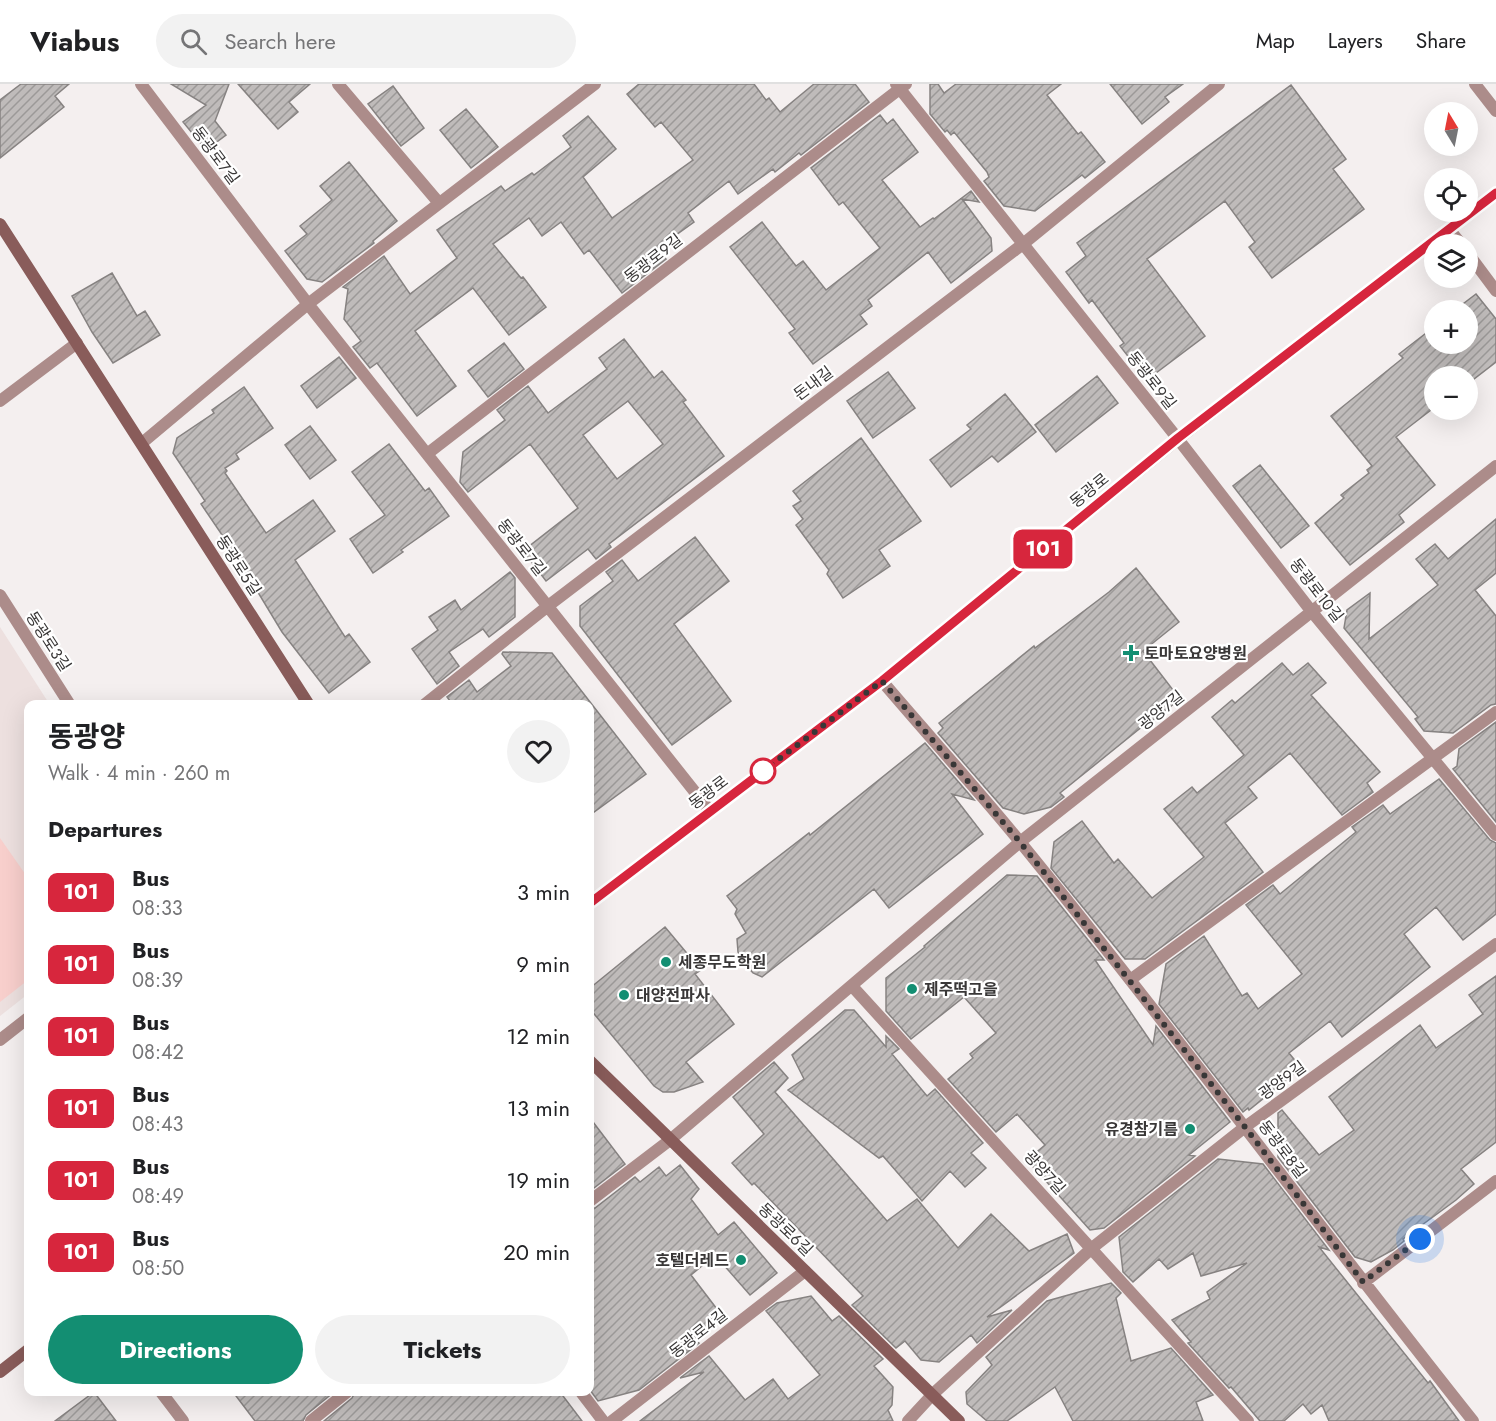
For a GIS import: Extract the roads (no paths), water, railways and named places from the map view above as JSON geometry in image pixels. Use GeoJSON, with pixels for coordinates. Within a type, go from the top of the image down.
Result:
{"type":"FeatureCollection","features":[{"type":"Feature","properties":{"kind":"main road","name":"동광로"},"geometry":{"type":"LineString","coordinates":[[594,900],[882,681],[1178,438],[1496,193]]}},
{"type":"Feature","properties":{"kind":"main road","name":"동광로5길"},"geometry":{"type":"LineString","coordinates":[[0,224],[306,700]]}},
{"type":"Feature","properties":{"kind":"main road","name":"동광로6길"},"geometry":{"type":"LineString","coordinates":[[594,1065],[960,1421]]}},
{"type":"Feature","properties":{"kind":"main road"},"geometry":{"type":"LineString","coordinates":[[0,1372],[24,1353]]}},
{"type":"Feature","properties":{"kind":"street","name":"동광로7길"},"geometry":{"type":"LineString","coordinates":[[141,84],[308,304],[710,811]]}},
{"type":"Feature","properties":{"kind":"street"},"geometry":{"type":"LineString","coordinates":[[338,84],[439,203]]}},
{"type":"Feature","properties":{"kind":"street"},"geometry":{"type":"LineString","coordinates":[[142,443],[308,304],[595,84]]}},
{"type":"Feature","properties":{"kind":"street","name":"돈내길"},"geometry":{"type":"LineString","coordinates":[[430,700],[548,606],[1023,244],[1219,84]]}},
{"type":"Feature","properties":{"kind":"street"},"geometry":{"type":"LineString","coordinates":[[1475,84],[1496,111]]}},
{"type":"Feature","properties":{"kind":"street","name":"동광로9길"},"geometry":{"type":"LineString","coordinates":[[427,453],[901,86],[1023,244],[1178,438]]}},
{"type":"Feature","properties":{"kind":"street"},"geometry":{"type":"LineString","coordinates":[[1449,229],[1453,234]]}},
{"type":"Feature","properties":{"kind":"street"},"geometry":{"type":"LineString","coordinates":[[1478,267],[1496,291]]}},
{"type":"Feature","properties":{"kind":"street"},"geometry":{"type":"LineString","coordinates":[[0,401],[77,343]]}},
{"type":"Feature","properties":{"kind":"street","name":"동광로10길"},"geometry":{"type":"LineString","coordinates":[[1178,438],[1312,612],[1496,835]]}},
{"type":"Feature","properties":{"kind":"street","name":"광양7길"},"geometry":{"type":"LineString","coordinates":[[594,1198],[670,1140],[1020,842],[1496,466]]}},
{"type":"Feature","properties":{"kind":"street","name":"동광로3길"},"geometry":{"type":"LineString","coordinates":[[0,595],[67,700]]}},
{"type":"Feature","properties":{"kind":"street","name":"동광로8길"},"geometry":{"type":"LineString","coordinates":[[882,681],[1020,842],[1473,1421]]}},
{"type":"Feature","properties":{"kind":"street"},"geometry":{"type":"LineString","coordinates":[[1130,980],[1496,712]]}},
{"type":"Feature","properties":{"kind":"street","name":"광양9길"},"geometry":{"type":"LineString","coordinates":[[908,1421],[933,1394],[1092,1248],[1245,1127],[1496,944]]}},
{"type":"Feature","properties":{"kind":"street","name":"광양7길"},"geometry":{"type":"LineString","coordinates":[[852,986],[1092,1248]]}},
{"type":"Feature","properties":{"kind":"street"},"geometry":{"type":"LineString","coordinates":[[0,1040],[24,1021]]}},
{"type":"Feature","properties":{"kind":"street"},"geometry":{"type":"LineString","coordinates":[[1363,1282],[1496,1181]]}},
{"type":"Feature","properties":{"kind":"street"},"geometry":{"type":"LineString","coordinates":[[1092,1248],[1248,1421]]}},
{"type":"Feature","properties":{"kind":"street","name":"동광로4길"},"geometry":{"type":"LineString","coordinates":[[612,1421],[805,1271]]}},
{"type":"Feature","properties":{"kind":"street"},"geometry":{"type":"LineString","coordinates":[[164,1396],[183,1421]]}},
{"type":"Feature","properties":{"kind":"street"},"geometry":{"type":"LineString","coordinates":[[311,1421],[342,1396]]}},
{"type":"Feature","properties":{"kind":"street"},"geometry":{"type":"LineString","coordinates":[[584,1396],[603,1421]]}},
{"type":"Feature","properties":{"kind":"place","name":"토마토요양병원"},"geometry":{"type":"Point","coordinates":[1131,653]}},
{"type":"Feature","properties":{"kind":"place","name":"세종무도학원"},"geometry":{"type":"Point","coordinates":[666,962]}},
{"type":"Feature","properties":{"kind":"place","name":"제주떡고을"},"geometry":{"type":"Point","coordinates":[912,989]}},
{"type":"Feature","properties":{"kind":"place","name":"대양전파사"},"geometry":{"type":"Point","coordinates":[624,995]}},
{"type":"Feature","properties":{"kind":"place","name":"유경참기름"},"geometry":{"type":"Point","coordinates":[1190,1129]}},
{"type":"Feature","properties":{"kind":"place","name":"호텔더레드"},"geometry":{"type":"Point","coordinates":[741,1260]}}]}
